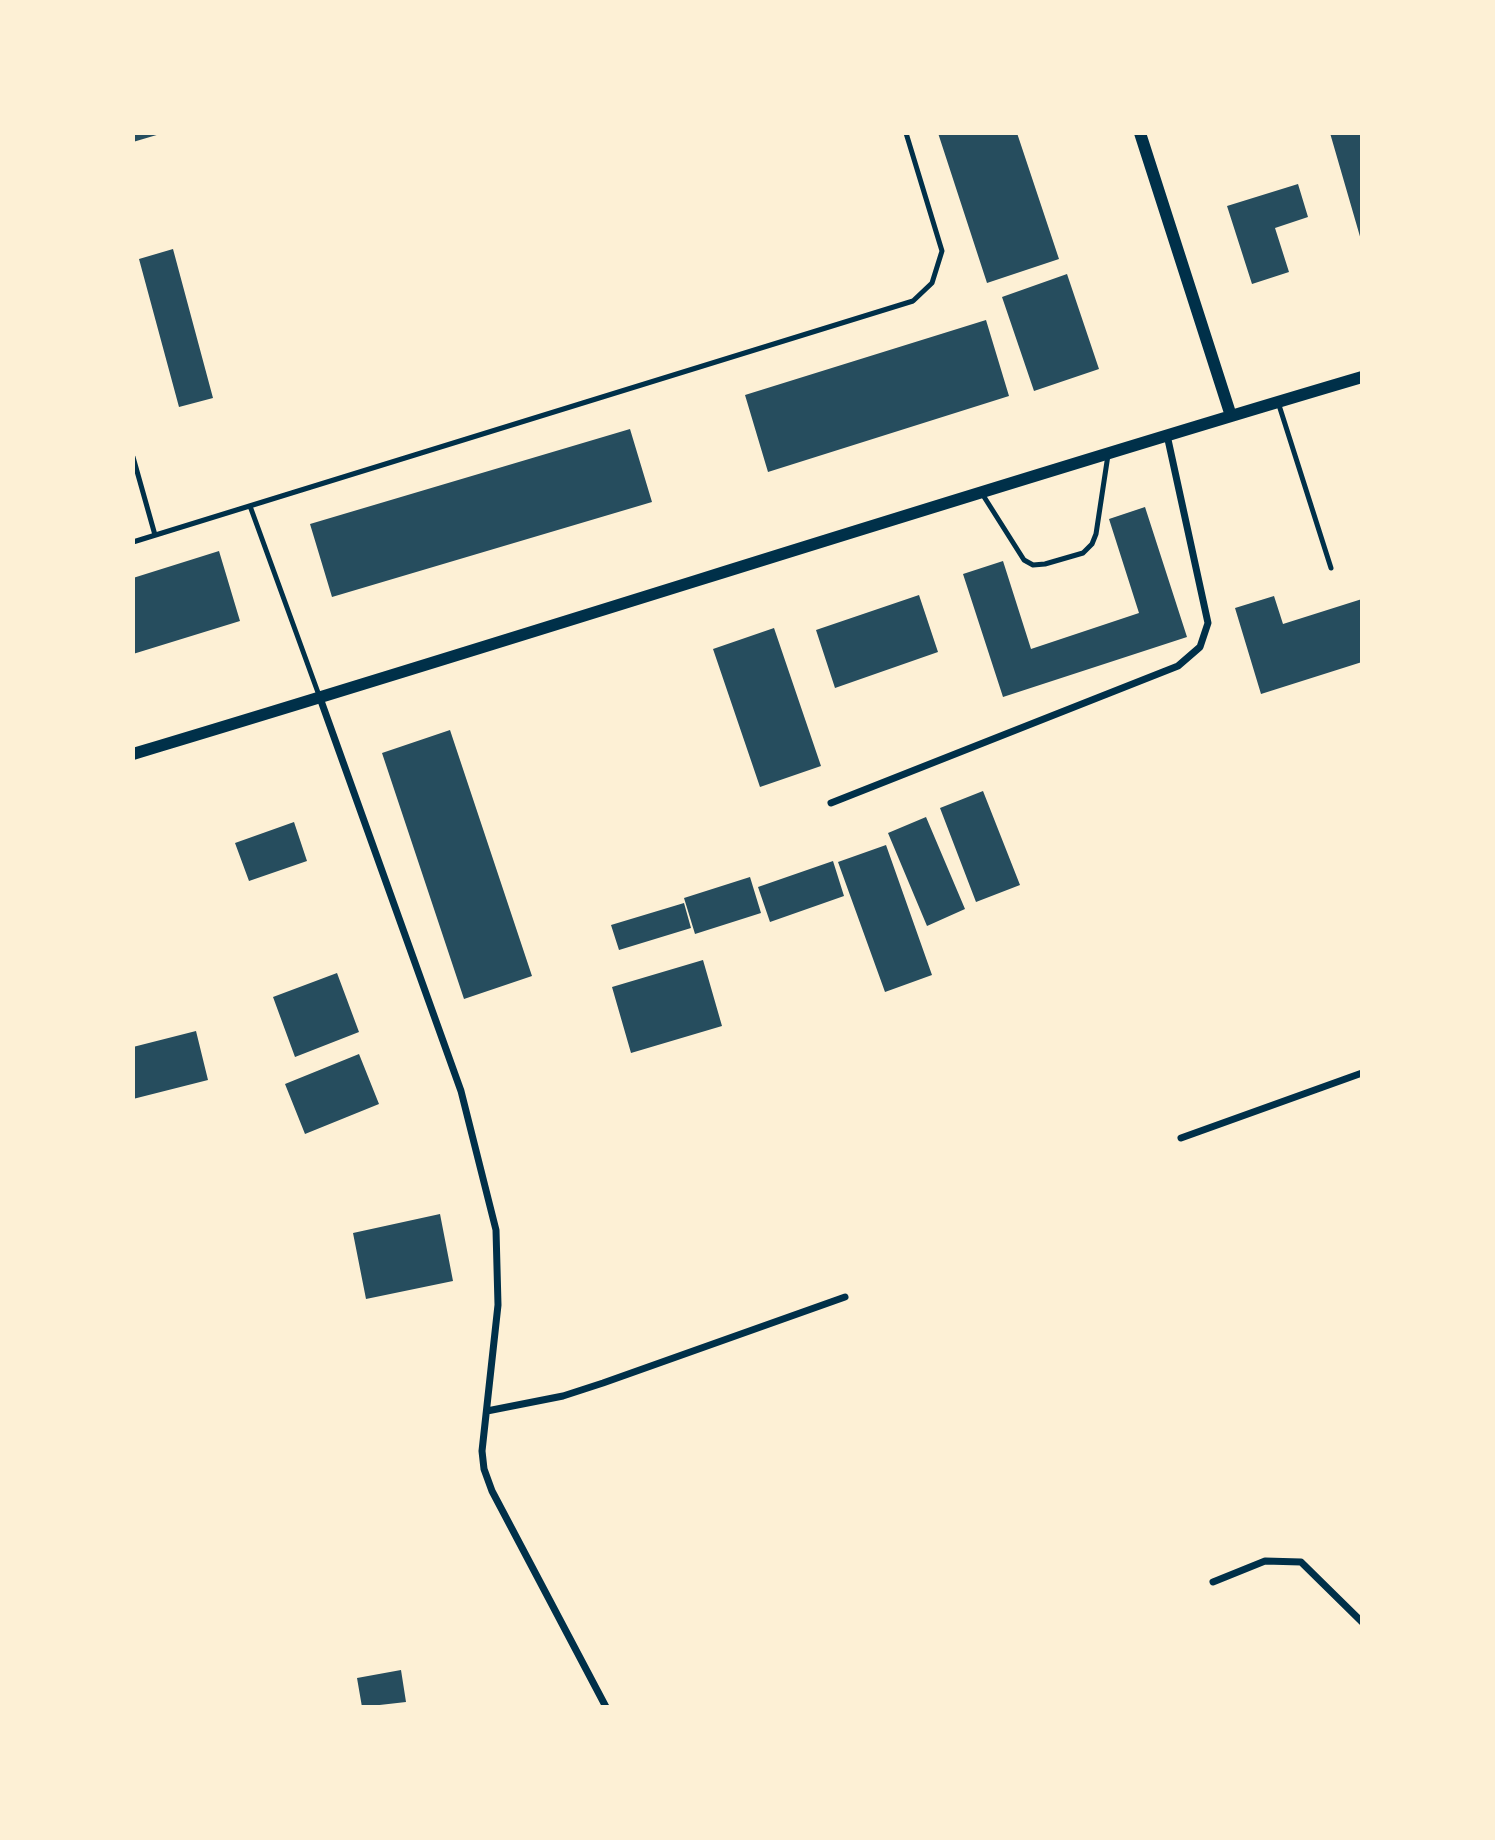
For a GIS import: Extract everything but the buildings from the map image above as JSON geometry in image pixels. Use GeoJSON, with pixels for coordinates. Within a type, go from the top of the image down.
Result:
{"type":"FeatureCollection","features":[{"type":"Feature","properties":{"kind":"street"},"geometry":{"type":"LineString","coordinates":[[1140,133],[1231,416]]}},
{"type":"Feature","properties":{"kind":"street"},"geometry":{"type":"LineString","coordinates":[[133,754],[1362,377]]}},
{"type":"Feature","properties":{"kind":"street"},"geometry":{"type":"LineString","coordinates":[[831,803],[1178,666],[1200,647],[1208,623],[1167,435]]}},
{"type":"Feature","properties":{"kind":"street"},"geometry":{"type":"LineString","coordinates":[[320,698],[461,1091],[496,1230],[498,1305],[482,1451],[484,1469],[492,1491],[606,1707]]}},
{"type":"Feature","properties":{"kind":"street"},"geometry":{"type":"LineString","coordinates":[[1181,1138],[1362,1073]]}},
{"type":"Feature","properties":{"kind":"street"},"geometry":{"type":"LineString","coordinates":[[487,1411],[563,1396],[845,1297]]}},
{"type":"Feature","properties":{"kind":"street"},"geometry":{"type":"LineString","coordinates":[[1213,1581],[1265,1561],[1301,1562],[1362,1622]]}},
{"type":"Feature","properties":{"kind":"lane"},"geometry":{"type":"LineString","coordinates":[[133,542],[913,301],[932,283],[942,251],[906,133]]}},
{"type":"Feature","properties":{"kind":"lane"},"geometry":{"type":"LineString","coordinates":[[1278,402],[1331,568]]}},
{"type":"Feature","properties":{"kind":"lane"},"geometry":{"type":"LineString","coordinates":[[981,492],[1024,560],[1033,565],[1045,564],[1083,553],[1092,544],[1096,534],[1108,453]]}},
{"type":"Feature","properties":{"kind":"lane"},"geometry":{"type":"LineString","coordinates":[[133,457],[155,535]]}},
{"type":"Feature","properties":{"kind":"lane"},"geometry":{"type":"LineString","coordinates":[[250,506],[320,698]]}}]}
